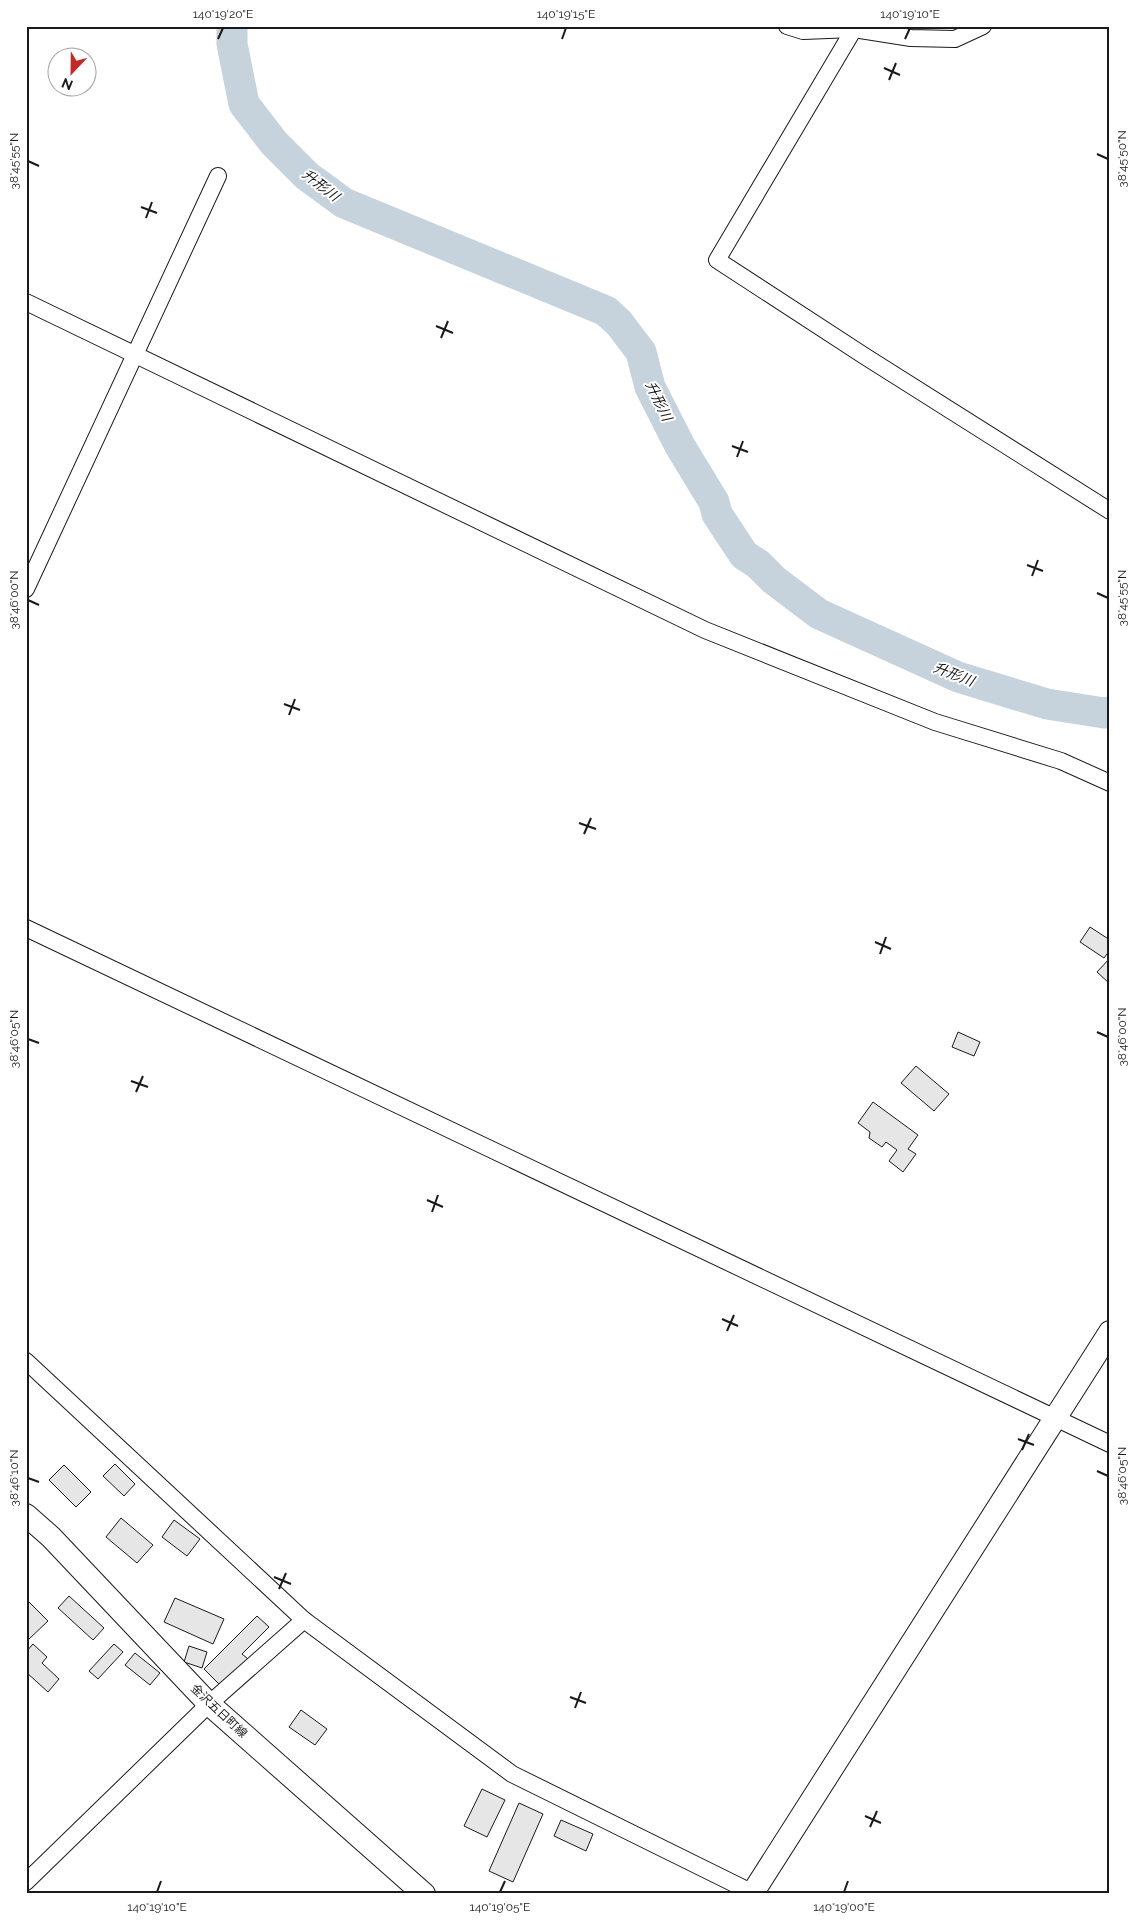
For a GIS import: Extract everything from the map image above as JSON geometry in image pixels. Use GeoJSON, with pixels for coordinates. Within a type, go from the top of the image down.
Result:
{"type":"FeatureCollection","features":[{"type":"Feature","properties":{"kind":"street"},"geometry":{"type":"LineString","coordinates":[[787,26],[803,30],[854,29],[911,38],[955,39],[983,26]]}},
{"type":"Feature","properties":{"kind":"street"},"geometry":{"type":"LineString","coordinates":[[854,29],[717,260],[866,357],[1110,511]]}},
{"type":"Feature","properties":{"kind":"street"},"geometry":{"type":"LineString","coordinates":[[26,588],[218,176]]}},
{"type":"Feature","properties":{"kind":"street"},"geometry":{"type":"LineString","coordinates":[[26,302],[705,630],[935,722],[1061,761],[1110,784]]}},
{"type":"Feature","properties":{"kind":"street"},"geometry":{"type":"LineString","coordinates":[[26,928],[1110,1444]]}},
{"type":"Feature","properties":{"kind":"street"},"geometry":{"type":"LineString","coordinates":[[26,1361],[304,1620],[512,1774],[752,1893],[1110,1332]]}},
{"type":"Feature","properties":{"kind":"street","name":"金沢五日町線"},"geometry":{"type":"LineString","coordinates":[[26,1515],[51,1537],[209,1704],[424,1894]]}},
{"type":"Feature","properties":{"kind":"street"},"geometry":{"type":"LineString","coordinates":[[26,1882],[209,1704],[304,1620]]}},
{"type":"Feature","properties":{"kind":"building"},"geometry":{"type":"Polygon","coordinates":[[[1090,927],[1110,940],[1110,950],[1104,958],[1080,942],[1090,927]]]}},
{"type":"Feature","properties":{"kind":"building"},"geometry":{"type":"Polygon","coordinates":[[[1110,958],[1110,984],[1097,972],[1110,958]]]}},
{"type":"Feature","properties":{"kind":"building"},"geometry":{"type":"Polygon","coordinates":[[[958,1032],[980,1042],[974,1056],[952,1047],[958,1032]]]}},
{"type":"Feature","properties":{"kind":"building"},"geometry":{"type":"Polygon","coordinates":[[[916,1066],[949,1094],[934,1111],[901,1083],[916,1066]]]}},
{"type":"Feature","properties":{"kind":"building"},"geometry":{"type":"Polygon","coordinates":[[[873,1102],[918,1135],[908,1149],[916,1154],[903,1172],[889,1161],[897,1150],[886,1142],[882,1147],[869,1138],[870,1132],[858,1123],[873,1102]]]}},
{"type":"Feature","properties":{"kind":"building"},"geometry":{"type":"Polygon","coordinates":[[[115,1464],[135,1484],[124,1496],[103,1476],[115,1464]]]}},
{"type":"Feature","properties":{"kind":"building"},"geometry":{"type":"Polygon","coordinates":[[[64,1465],[91,1492],[76,1507],[49,1480],[64,1465]]]}},
{"type":"Feature","properties":{"kind":"building"},"geometry":{"type":"Polygon","coordinates":[[[121,1518],[153,1545],[137,1563],[106,1537],[121,1518]]]}},
{"type":"Feature","properties":{"kind":"building"},"geometry":{"type":"Polygon","coordinates":[[[174,1520],[200,1539],[187,1556],[162,1537],[174,1520]]]}},
{"type":"Feature","properties":{"kind":"building"},"geometry":{"type":"Polygon","coordinates":[[[69,1596],[104,1628],[93,1640],[58,1608],[69,1596]]]}},
{"type":"Feature","properties":{"kind":"building"},"geometry":{"type":"Polygon","coordinates":[[[175,1598],[224,1619],[213,1644],[164,1622],[175,1598]]]}},
{"type":"Feature","properties":{"kind":"building"},"geometry":{"type":"Polygon","coordinates":[[[26,1599],[48,1621],[28,1640],[26,1638],[26,1599]]]}},
{"type":"Feature","properties":{"kind":"building"},"geometry":{"type":"Polygon","coordinates":[[[257,1616],[269,1627],[242,1654],[248,1659],[221,1686],[204,1669],[257,1616]]]}},
{"type":"Feature","properties":{"kind":"building"},"geometry":{"type":"Polygon","coordinates":[[[33,1644],[47,1657],[42,1663],[59,1679],[48,1692],[26,1672],[26,1652],[33,1644]]]}},
{"type":"Feature","properties":{"kind":"building"},"geometry":{"type":"Polygon","coordinates":[[[114,1644],[123,1652],[98,1679],[89,1671],[114,1644]]]}},
{"type":"Feature","properties":{"kind":"building"},"geometry":{"type":"Polygon","coordinates":[[[189,1646],[207,1652],[202,1668],[184,1662],[189,1646]]]}},
{"type":"Feature","properties":{"kind":"building"},"geometry":{"type":"Polygon","coordinates":[[[135,1653],[160,1673],[150,1685],[125,1665],[135,1653]]]}},
{"type":"Feature","properties":{"kind":"building"},"geometry":{"type":"Polygon","coordinates":[[[301,1710],[327,1729],[315,1745],[289,1727],[301,1710]]]}},
{"type":"Feature","properties":{"kind":"building"},"geometry":{"type":"Polygon","coordinates":[[[482,1789],[505,1800],[487,1837],[464,1826],[482,1789]]]}},
{"type":"Feature","properties":{"kind":"building"},"geometry":{"type":"Polygon","coordinates":[[[519,1803],[543,1814],[513,1882],[489,1871],[519,1803]]]}},
{"type":"Feature","properties":{"kind":"building"},"geometry":{"type":"Polygon","coordinates":[[[561,1820],[593,1834],[586,1851],[554,1836],[561,1820]]]}},
{"type":"Feature","properties":{"kind":"waterway","name":"升形川"},"geometry":{"type":"LineString","coordinates":[[232,26],[232,44],[244,104],[274,143],[307,176],[344,203],[606,311],[619,323],[641,352],[650,387],[680,446],[714,502],[717,514],[744,555],[758,564],[774,580],[819,614],[958,677],[1047,704],[1104,713],[1110,712]]}}]}
